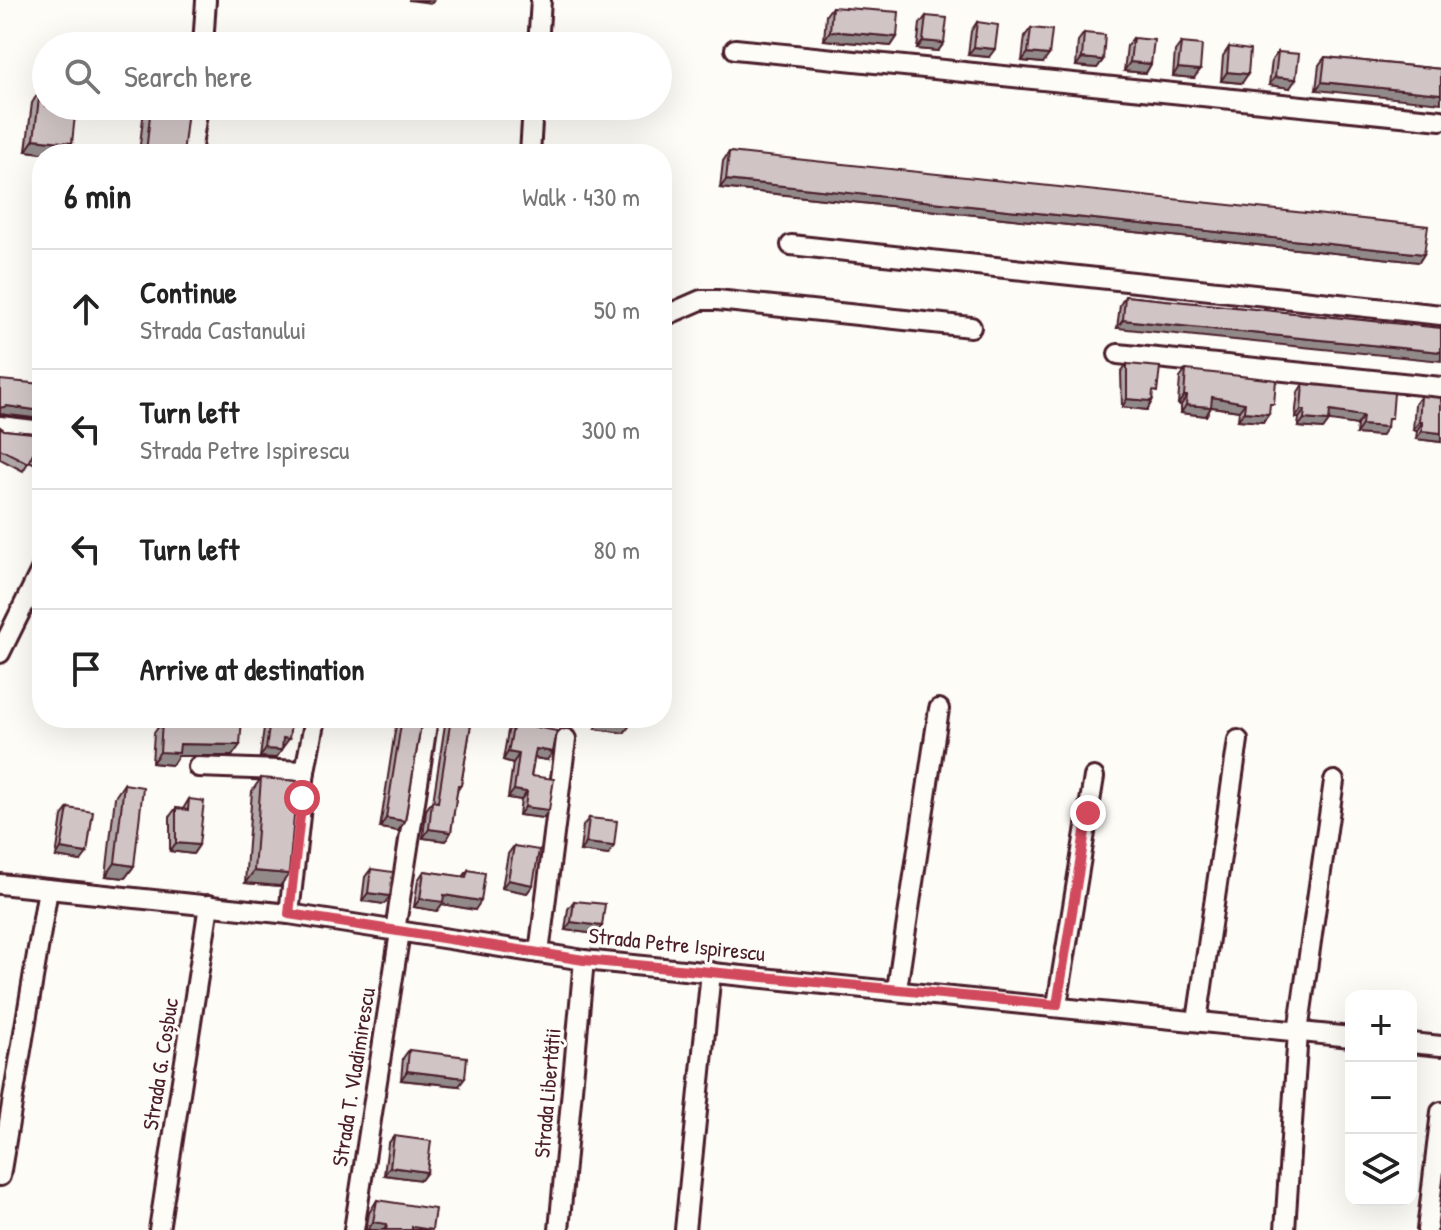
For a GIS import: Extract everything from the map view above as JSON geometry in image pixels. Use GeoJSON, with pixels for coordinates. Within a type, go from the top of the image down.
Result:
{"type":"FeatureCollection","features":[{"type":"Feature","properties":{"kind":"street"},"geometry":{"type":"LineString","coordinates":[[204,32],[206,0]]}},
{"type":"Feature","properties":{"kind":"street"},"geometry":{"type":"LineString","coordinates":[[539,32],[541,0]]}},
{"type":"Feature","properties":{"kind":"street"},"geometry":{"type":"LineString","coordinates":[[735,49],[1441,120]]}},
{"type":"Feature","properties":{"kind":"street"},"geometry":{"type":"LineString","coordinates":[[192,144],[196,120]]}},
{"type":"Feature","properties":{"kind":"street"},"geometry":{"type":"LineString","coordinates":[[531,144],[532,120]]}},
{"type":"Feature","properties":{"kind":"street"},"geometry":{"type":"LineString","coordinates":[[791,245],[1441,315]]}},
{"type":"Feature","properties":{"kind":"street"},"geometry":{"type":"LineString","coordinates":[[672,313],[701,300],[717,300],[971,327]]}},
{"type":"Feature","properties":{"kind":"street"},"geometry":{"type":"LineString","coordinates":[[1118,354],[1441,387]]}},
{"type":"Feature","properties":{"kind":"street"},"geometry":{"type":"LineString","coordinates":[[0,426],[32,430]]}},
{"type":"Feature","properties":{"kind":"street"},"geometry":{"type":"LineString","coordinates":[[0,653],[32,588]]}},
{"type":"Feature","properties":{"kind":"street"},"geometry":{"type":"LineString","coordinates":[[897,989],[939,709]]}},
{"type":"Feature","properties":{"kind":"street"},"geometry":{"type":"LineString","coordinates":[[289,914],[305,771],[313,728]]}},
{"type":"Feature","properties":{"kind":"street","name":"Strada T. Vladimirescu"},"geometry":{"type":"LineString","coordinates":[[354,1230],[427,728]]}},
{"type":"Feature","properties":{"kind":"street"},"geometry":{"type":"LineString","coordinates":[[539,953],[566,739]]}},
{"type":"Feature","properties":{"kind":"street"},"geometry":{"type":"LineString","coordinates":[[1197,1021],[1238,740]]}},
{"type":"Feature","properties":{"kind":"street"},"geometry":{"type":"LineString","coordinates":[[198,767],[305,771]]}},
{"type":"Feature","properties":{"kind":"street"},"geometry":{"type":"LineString","coordinates":[[1057,1005],[1094,777]]}},
{"type":"Feature","properties":{"kind":"street"},"geometry":{"type":"LineString","coordinates":[[1285,1230],[1298,1032],[1334,781]]}},
{"type":"Feature","properties":{"kind":"street","name":"Strada Petre Ispirescu"},"geometry":{"type":"LineString","coordinates":[[0,884],[289,914],[584,960],[1057,1005],[1345,1036]]}},
{"type":"Feature","properties":{"kind":"street"},"geometry":{"type":"LineString","coordinates":[[0,1176],[48,889]]}},
{"type":"Feature","properties":{"kind":"street","name":"Strada G. Coșbuc"},"geometry":{"type":"LineString","coordinates":[[159,1230],[209,905]]}},
{"type":"Feature","properties":{"kind":"street","name":"Strada Libertății"},"geometry":{"type":"LineString","coordinates":[[559,1230],[584,960]]}},
{"type":"Feature","properties":{"kind":"street"},"geometry":{"type":"LineString","coordinates":[[685,1230],[711,972]]}},
{"type":"Feature","properties":{"kind":"street"},"geometry":{"type":"LineString","coordinates":[[1417,1044],[1441,1046]]}},
{"type":"Feature","properties":{"kind":"street"},"geometry":{"type":"LineString","coordinates":[[1427,1230],[1441,1112]]}},
{"type":"Feature","properties":{"kind":"building"},"geometry":{"type":"Polygon","coordinates":[[[832,7],[899,12],[897,37],[830,31],[832,7]]]}},
{"type":"Feature","properties":{"kind":"building"},"geometry":{"type":"Polygon","coordinates":[[[926,16],[947,18],[944,43],[923,41],[926,16]]]}},
{"type":"Feature","properties":{"kind":"building"},"geometry":{"type":"Polygon","coordinates":[[[977,22],[998,25],[995,49],[974,47],[977,22]]]}},
{"type":"Feature","properties":{"kind":"building"},"geometry":{"type":"Polygon","coordinates":[[[1031,28],[1052,30],[1049,55],[1028,53],[1031,28]]]}},
{"type":"Feature","properties":{"kind":"building"},"geometry":{"type":"Polygon","coordinates":[[[1084,33],[1105,35],[1103,60],[1082,58],[1084,33]]]}},
{"type":"Feature","properties":{"kind":"building"},"geometry":{"type":"Polygon","coordinates":[[[1133,38],[1154,40],[1151,64],[1130,62],[1133,38]]]}},
{"type":"Feature","properties":{"kind":"building"},"geometry":{"type":"Polygon","coordinates":[[[1181,43],[1202,45],[1200,70],[1178,68],[1181,43]]]}},
{"type":"Feature","properties":{"kind":"building"},"geometry":{"type":"Polygon","coordinates":[[[1229,47],[1250,50],[1248,74],[1227,72],[1229,47]]]}},
{"type":"Feature","properties":{"kind":"building"},"geometry":{"type":"Polygon","coordinates":[[[1278,52],[1299,54],[1296,79],[1275,77],[1278,52]]]}},
{"type":"Feature","properties":{"kind":"building"},"geometry":{"type":"Polygon","coordinates":[[[1325,57],[1441,69],[1441,94],[1322,82],[1325,57]]]}},
{"type":"Feature","properties":{"kind":"building"},"geometry":{"type":"Polygon","coordinates":[[[36,120],[74,120],[72,143],[34,139],[36,120]]]}},
{"type":"Feature","properties":{"kind":"building"},"geometry":{"type":"Polygon","coordinates":[[[150,120],[187,120],[184,144],[147,144],[150,120]]]}},
{"type":"Feature","properties":{"kind":"building"},"geometry":{"type":"Polygon","coordinates":[[[729,152],[1428,226],[1424,254],[726,180],[729,152]]]}},
{"type":"Feature","properties":{"kind":"building"},"geometry":{"type":"Polygon","coordinates":[[[1125,296],[1441,328],[1441,352],[1123,320],[1125,296]]]}},
{"type":"Feature","properties":{"kind":"building"},"geometry":{"type":"Polygon","coordinates":[[[1127,364],[1160,367],[1157,392],[1153,391],[1152,401],[1127,399],[1127,364]]]}},
{"type":"Feature","properties":{"kind":"building"},"geometry":{"type":"Polygon","coordinates":[[[1186,370],[1276,380],[1274,404],[1270,404],[1269,414],[1244,412],[1245,403],[1212,397],[1211,407],[1186,405],[1186,370]]]}},
{"type":"Feature","properties":{"kind":"building"},"geometry":{"type":"Polygon","coordinates":[[[0,380],[32,383],[32,410],[0,408],[0,380]]]}},
{"type":"Feature","properties":{"kind":"building"},"geometry":{"type":"Polygon","coordinates":[[[1303,384],[1394,393],[1392,418],[1388,418],[1387,427],[1362,425],[1363,416],[1330,411],[1329,421],[1304,419],[1305,410],[1301,410],[1303,384]]]}},
{"type":"Feature","properties":{"kind":"building"},"geometry":{"type":"Polygon","coordinates":[[[1421,396],[1441,398],[1441,433],[1422,431],[1422,422],[1419,422],[1421,396]]]}},
{"type":"Feature","properties":{"kind":"building"},"geometry":{"type":"Polygon","coordinates":[[[0,427],[32,433],[32,455],[28,463],[0,449],[0,427]]]}},
{"type":"Feature","properties":{"kind":"building"},"geometry":{"type":"Polygon","coordinates":[[[162,728],[241,728],[240,745],[180,744],[179,753],[160,752],[162,728]]]}},
{"type":"Feature","properties":{"kind":"building"},"geometry":{"type":"Polygon","coordinates":[[[269,728],[290,728],[289,739],[283,738],[282,750],[266,749],[269,728]]]}},
{"type":"Feature","properties":{"kind":"building"},"geometry":{"type":"Polygon","coordinates":[[[400,728],[420,728],[405,821],[386,818],[400,728]]]}},
{"type":"Feature","properties":{"kind":"building"},"geometry":{"type":"Polygon","coordinates":[[[449,728],[470,728],[451,832],[429,829],[432,801],[438,802],[449,728]]]}},
{"type":"Feature","properties":{"kind":"building"},"geometry":{"type":"Polygon","coordinates":[[[513,728],[557,731],[553,752],[536,749],[531,776],[554,779],[549,810],[525,807],[527,792],[514,790],[519,754],[508,752],[513,728]]]}},
{"type":"Feature","properties":{"kind":"building"},"geometry":{"type":"Polygon","coordinates":[[[261,778],[297,781],[289,874],[254,871],[261,778]]]}},
{"type":"Feature","properties":{"kind":"building"},"geometry":{"type":"Polygon","coordinates":[[[124,784],[143,787],[134,866],[115,863],[124,784]]]}},
{"type":"Feature","properties":{"kind":"building"},"geometry":{"type":"Polygon","coordinates":[[[189,799],[204,801],[199,845],[176,843],[176,808],[188,810],[189,799]]]}},
{"type":"Feature","properties":{"kind":"building"},"geometry":{"type":"Polygon","coordinates":[[[68,808],[93,812],[87,853],[61,849],[68,808]]]}},
{"type":"Feature","properties":{"kind":"building"},"geometry":{"type":"Polygon","coordinates":[[[589,818],[617,821],[614,846],[586,843],[589,818]]]}},
{"type":"Feature","properties":{"kind":"building"},"geometry":{"type":"Polygon","coordinates":[[[514,846],[539,850],[533,885],[508,880],[514,846]]]}},
{"type":"Feature","properties":{"kind":"building"},"geometry":{"type":"Polygon","coordinates":[[[371,869],[393,872],[390,896],[368,893],[371,869]]]}},
{"type":"Feature","properties":{"kind":"building"},"geometry":{"type":"Polygon","coordinates":[[[468,870],[485,873],[481,901],[444,895],[443,902],[420,899],[424,871],[466,877],[468,870]]]}},
{"type":"Feature","properties":{"kind":"building"},"geometry":{"type":"Polygon","coordinates":[[[574,901],[605,904],[602,926],[571,922],[574,901]]]}},
{"type":"Feature","properties":{"kind":"building"},"geometry":{"type":"Polygon","coordinates":[[[409,1050],[467,1057],[465,1078],[407,1071],[409,1050]]]}},
{"type":"Feature","properties":{"kind":"building"},"geometry":{"type":"Polygon","coordinates":[[[394,1136],[431,1141],[427,1172],[390,1167],[394,1136]]]}},
{"type":"Feature","properties":{"kind":"building"},"geometry":{"type":"Polygon","coordinates":[[[377,1200],[435,1209],[432,1230],[412,1227],[412,1230],[386,1230],[387,1224],[373,1222],[377,1200]]]}},
{"type":"Feature","properties":{"kind":"route"},"geometry":{"type":"LineString","coordinates":[[302,798],[289,914],[584,960],[1057,1005],[1088,813]]}}]}
